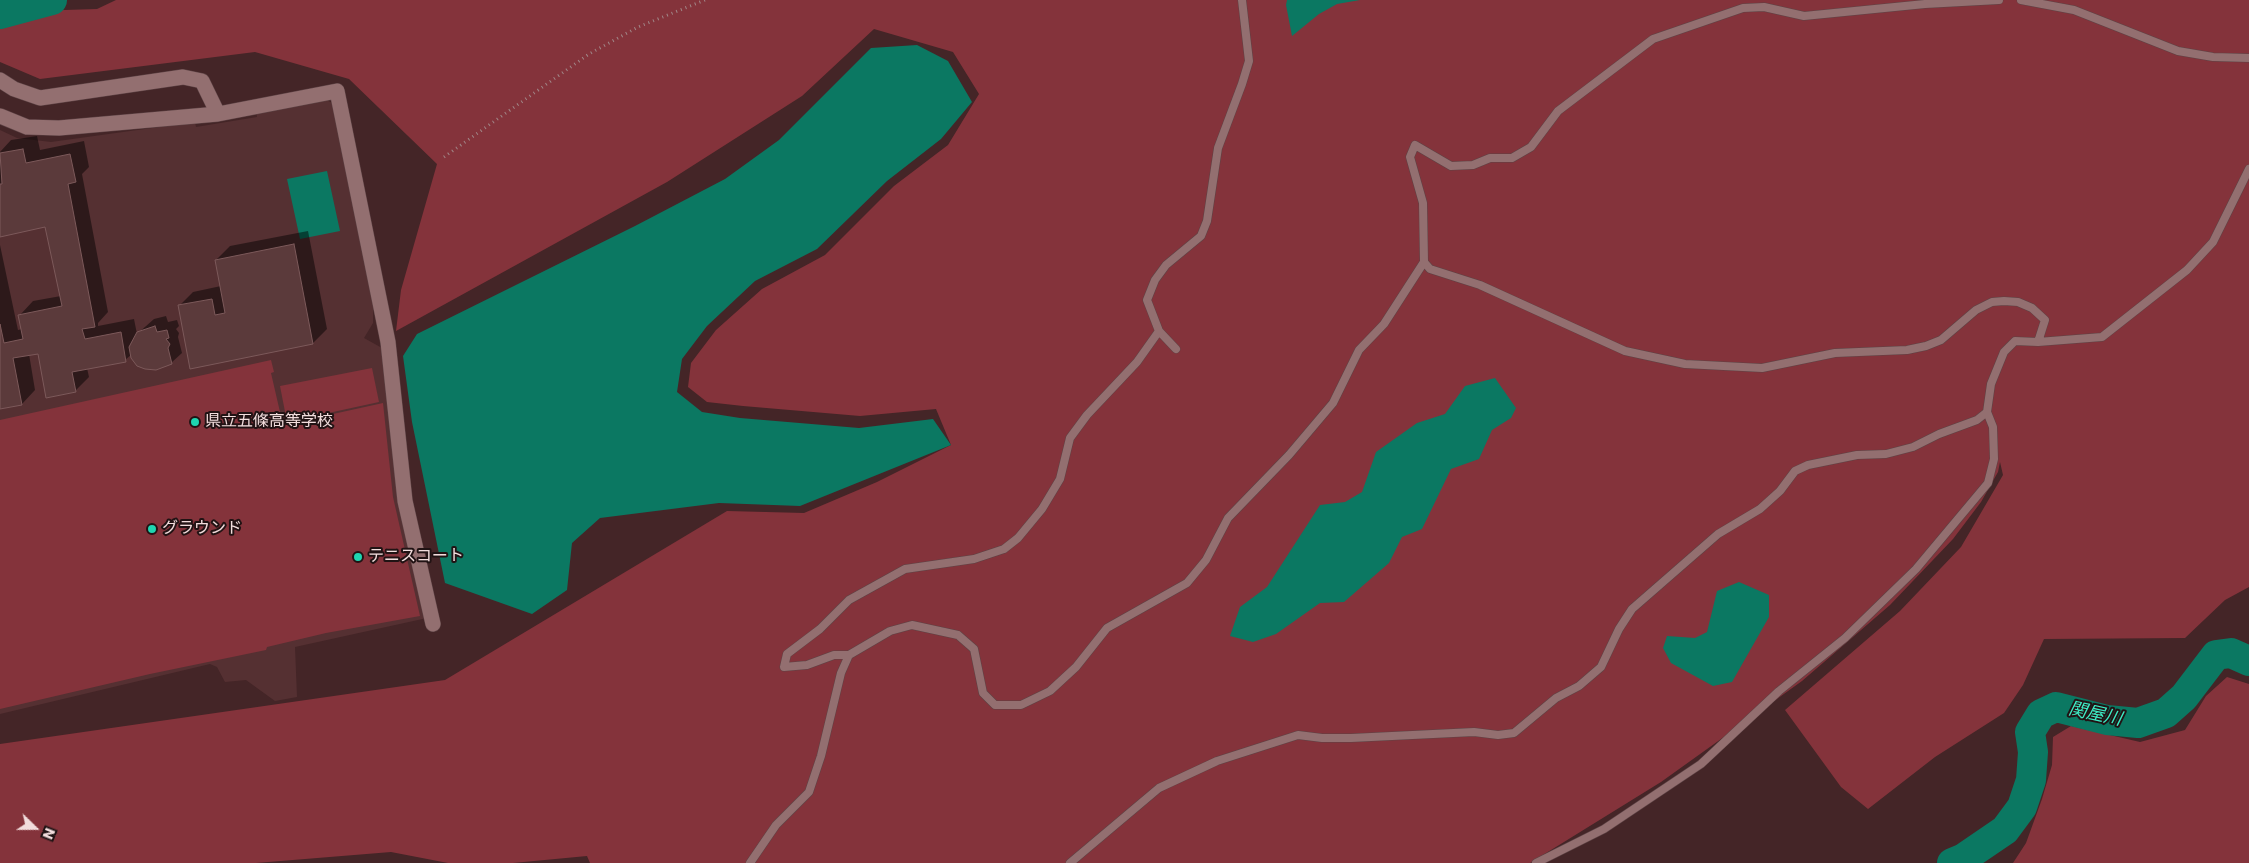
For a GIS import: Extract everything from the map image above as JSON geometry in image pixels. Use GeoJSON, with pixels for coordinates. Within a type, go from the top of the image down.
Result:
{"type":"FeatureCollection","features":[{"type":"Feature","properties":{"kind":"street"},"geometry":{"type":"LineString","coordinates":[[0,80],[14,89],[40,98],[183,77],[202,81],[218,114]]}},
{"type":"Feature","properties":{"kind":"street"},"geometry":{"type":"LineString","coordinates":[[0,116],[27,128],[46,129],[218,114],[337,91],[388,342],[405,501],[433,624]]}},
{"type":"Feature","properties":{"kind":"lane"},"geometry":{"type":"LineString","coordinates":[[1176,349],[1159,331],[1147,300],[1155,280],[1166,265],[1201,236],[1207,221],[1218,148],[1249,61],[1242,0]]}},
{"type":"Feature","properties":{"kind":"lane"},"geometry":{"type":"LineString","coordinates":[[1159,331],[1137,362],[1087,415],[1070,438],[1067,458],[1060,479],[1042,509],[1018,538],[1004,549],[974,559],[905,569],[849,600],[820,629],[787,654],[784,667],[807,665],[834,655],[849,655],[890,631],[912,625],[958,635],[974,649],[983,693],[995,705],[1021,705],[1050,691],[1076,667],[1107,628],[1187,583],[1206,560],[1228,518],[1289,455],[1332,404],[1359,350],[1384,324],[1424,262],[1423,204],[1410,157],[1415,144],[1451,166],[1473,165],[1490,158],[1512,158],[1531,146],[1558,111],[1653,39],[1743,8],[1764,7],[1804,16],[1925,4],[1999,0]]}},
{"type":"Feature","properties":{"kind":"lane"},"geometry":{"type":"LineString","coordinates":[[2021,0],[2074,10],[2178,51],[2213,57],[2249,58]]}},
{"type":"Feature","properties":{"kind":"lane"},"geometry":{"type":"LineString","coordinates":[[1536,863],[1604,829],[1701,764],[1779,691],[1845,638],[1916,569],[1988,483],[1994,459],[1992,427],[1988,412],[1991,384],[2004,352],[2015,341],[2038,342],[2102,337],[2187,270],[2213,242],[2249,169]]}},
{"type":"Feature","properties":{"kind":"lane"},"geometry":{"type":"LineString","coordinates":[[1424,262],[1430,269],[1480,285],[1625,351],[1685,364],[1762,368],[1835,353],[1907,350],[1926,346],[1940,340],[1976,310],[1992,302],[2004,301],[2018,302],[2032,308],[2045,320],[2038,342]]}},
{"type":"Feature","properties":{"kind":"lane"},"geometry":{"type":"LineString","coordinates":[[1070,863],[1159,788],[1217,761],[1298,735],[1322,738],[1351,738],[1474,732],[1498,735],[1514,733],[1556,698],[1579,686],[1601,667],[1619,629],[1632,609],[1718,534],[1760,509],[1780,491],[1795,471],[1808,465],[1857,455],[1886,454],[1913,447],[1955,427],[1977,420],[1988,412]]}},
{"type":"Feature","properties":{"kind":"lane"},"geometry":{"type":"LineString","coordinates":[[750,863],[776,825],[809,792],[841,673],[849,655]]}},
{"type":"Feature","properties":{"kind":"path"},"geometry":{"type":"LineString","coordinates":[[444,157],[589,54],[638,27],[706,0]]}},
{"type":"Feature","properties":{"kind":"shaded area"},"geometry":{"type":"Polygon","coordinates":[[[116,0],[2249,0],[2249,587],[2225,600],[2185,638],[2044,639],[2023,685],[2004,713],[1935,757],[1868,809],[1841,787],[1785,710],[1900,611],[1961,547],[2003,475],[2000,462],[1998,472],[1981,502],[1953,539],[1890,605],[1802,681],[1661,782],[1530,863],[590,863],[587,856],[513,863],[448,863],[391,852],[256,863],[0,863],[0,744],[445,680],[727,511],[804,513],[877,482],[951,445],[936,409],[860,416],[743,406],[707,402],[688,387],[691,363],[716,330],[762,289],[825,255],[894,186],[948,145],[979,94],[953,52],[874,29],[802,96],[667,182],[396,331],[401,290],[437,164],[349,79],[255,52],[40,79],[0,62],[0,12],[97,9],[116,0]]]}},
{"type":"Feature","properties":{"kind":"shaded area"},"geometry":{"type":"Polygon","coordinates":[[[1287,0],[1360,0],[1337,4],[1319,14],[1292,36],[1286,5],[1287,0]]]}},
{"type":"Feature","properties":{"kind":"shaded area"},"geometry":{"type":"Polygon","coordinates":[[[917,45],[948,61],[972,102],[941,139],[887,181],[817,249],[755,281],[707,326],[682,359],[677,392],[702,412],[740,418],[859,428],[933,419],[951,445],[800,506],[719,503],[600,518],[572,543],[567,590],[532,614],[445,583],[412,422],[403,356],[417,334],[635,226],[725,179],[779,140],[871,48],[917,45]]]}},
{"type":"Feature","properties":{"kind":"shaded area","name":"県立五條高等学校"},"geometry":{"type":"Polygon","coordinates":[[[323,98],[334,104],[373,294],[373,323],[364,338],[382,348],[397,495],[427,618],[295,647],[297,697],[275,701],[246,680],[225,682],[217,667],[210,664],[0,714],[0,130],[17,138],[51,142],[195,122],[196,127],[257,117],[256,110],[323,98]]]}},
{"type":"Feature","properties":{"kind":"shaded area"},"geometry":{"type":"Polygon","coordinates":[[[327,171],[340,231],[300,239],[287,179],[327,171]]]}},
{"type":"Feature","properties":{"kind":"shaded area","name":"グラウンド"},"geometry":{"type":"Polygon","coordinates":[[[271,360],[274,372],[271,373],[283,425],[383,403],[393,497],[420,616],[326,633],[267,647],[266,650],[150,674],[0,709],[0,420],[271,360]]]}},
{"type":"Feature","properties":{"kind":"shaded area"},"geometry":{"type":"Polygon","coordinates":[[[372,368],[379,402],[287,422],[280,386],[372,368]]]}},
{"type":"Feature","properties":{"kind":"shaded area"},"geometry":{"type":"Polygon","coordinates":[[[1495,378],[1516,408],[1511,418],[1492,430],[1479,459],[1451,469],[1422,529],[1402,537],[1389,563],[1344,602],[1320,603],[1276,634],[1253,642],[1230,636],[1240,607],[1267,587],[1320,505],[1345,502],[1362,492],[1376,452],[1417,423],[1445,414],[1465,386],[1495,378]]]}},
{"type":"Feature","properties":{"kind":"shaded area"},"geometry":{"type":"Polygon","coordinates":[[[1739,582],[1769,595],[1769,617],[1732,682],[1713,686],[1671,663],[1663,648],[1667,636],[1695,638],[1707,632],[1717,591],[1739,582]]]}},
{"type":"Feature","properties":{"kind":"shaded area"},"geometry":{"type":"Polygon","coordinates":[[[2227,677],[2249,684],[2249,863],[2013,863],[2026,843],[2042,799],[2052,765],[2053,737],[2071,726],[2140,742],[2185,730],[2206,696],[2227,677]]]}},
{"type":"Feature","properties":{"kind":"building"},"geometry":{"type":"Polygon","coordinates":[[[23,149],[26,163],[70,154],[76,182],[68,184],[95,327],[82,329],[85,339],[121,332],[126,362],[72,372],[76,392],[46,398],[38,354],[13,358],[22,405],[0,409],[0,324],[4,343],[23,339],[18,315],[62,306],[45,227],[0,237],[0,184],[2,184],[0,153],[23,149]]]}},
{"type":"Feature","properties":{"kind":"building"},"geometry":{"type":"Polygon","coordinates":[[[294,244],[313,344],[190,369],[178,305],[212,299],[215,315],[225,313],[215,260],[294,244]]]}},
{"type":"Feature","properties":{"kind":"building"},"geometry":{"type":"Polygon","coordinates":[[[155,326],[157,332],[167,330],[169,338],[166,339],[170,344],[168,348],[172,364],[156,370],[145,369],[137,366],[131,358],[129,347],[137,332],[155,326]]]}},
{"type":"Feature","properties":{"kind":"waterway"},"geometry":{"type":"LineString","coordinates":[[0,14],[52,0]]}},
{"type":"Feature","properties":{"kind":"waterway","name":"関屋川"},"geometry":{"type":"LineString","coordinates":[[1952,863],[1964,858],[2005,830],[2022,807],[2031,780],[2033,752],[2030,732],[2041,714],[2056,707],[2107,720],[2138,723],[2166,713],[2184,697],[2216,655],[2231,653],[2249,661]]}},
{"type":"Feature","properties":{"kind":"place","name":"県立五條高等学校"},"geometry":{"type":"Point","coordinates":[195,422]}},
{"type":"Feature","properties":{"kind":"place","name":"グラウンド"},"geometry":{"type":"Point","coordinates":[152,529]}},
{"type":"Feature","properties":{"kind":"place","name":"テニスコート"},"geometry":{"type":"Point","coordinates":[358,557]}}]}
